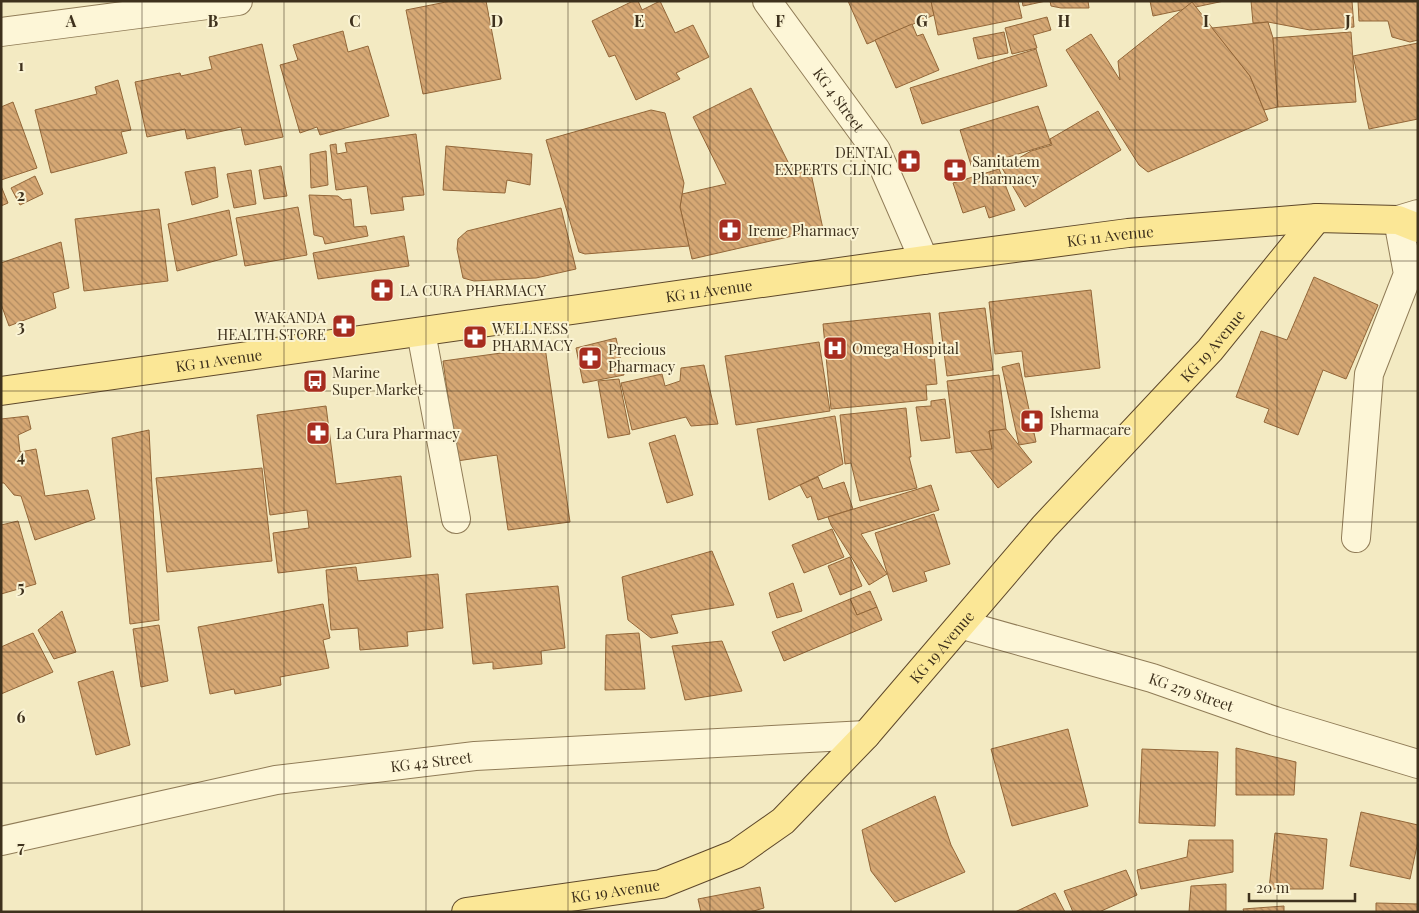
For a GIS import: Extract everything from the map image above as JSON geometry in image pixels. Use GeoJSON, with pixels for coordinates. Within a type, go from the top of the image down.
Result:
{"type":"FeatureCollection","features":[{"type":"Feature","properties":{"kind":"main road","name":"KG 11 Avenue"},"geometry":{"type":"LineString","coordinates":[[1,392],[924,260],[1128,234],[1317,218],[1411,221]]}},
{"type":"Feature","properties":{"kind":"main road","name":"KG 19 Avenue"},"geometry":{"type":"LineString","coordinates":[[466,912],[661,884],[736,854],[783,821],[866,735],[963,624],[1044,527],[1210,350],[1317,218]]}},
{"type":"Feature","properties":{"kind":"street"},"geometry":{"type":"LineString","coordinates":[[1,32],[238,1]]}},
{"type":"Feature","properties":{"kind":"street","name":"KG 4 Street"},"geometry":{"type":"LineString","coordinates":[[767,1],[876,150],[924,260]]}},
{"type":"Feature","properties":{"kind":"street"},"geometry":{"type":"LineString","coordinates":[[1356,538],[1369,374],[1408,274],[1411,221]]}},
{"type":"Feature","properties":{"kind":"street"},"geometry":{"type":"LineString","coordinates":[[421,332],[456,519]]}},
{"type":"Feature","properties":{"kind":"street","name":"KG 279 Street"},"geometry":{"type":"LineString","coordinates":[[963,624],[1152,678],[1275,721],[1418,764]]}},
{"type":"Feature","properties":{"kind":"street","name":"KG 42 Street"},"geometry":{"type":"LineString","coordinates":[[1,841],[276,780],[475,756],[866,735]]}},
{"type":"Feature","properties":{"kind":"building"},"geometry":{"type":"Polygon","coordinates":[[[451,1],[486,1],[501,79],[423,94],[406,10],[451,1]]]}},
{"type":"Feature","properties":{"kind":"building"},"geometry":{"type":"Polygon","coordinates":[[[633,1],[638,1],[642,10],[660,1],[675,33],[693,25],[709,57],[676,73],[680,79],[636,100],[615,55],[609,57],[592,21],[633,1]]]}},
{"type":"Feature","properties":{"kind":"building"},"geometry":{"type":"Polygon","coordinates":[[[848,1],[931,1],[934,15],[867,44],[848,1]]]}},
{"type":"Feature","properties":{"kind":"building"},"geometry":{"type":"Polygon","coordinates":[[[931,1],[1018,1],[1022,18],[938,35],[931,1]]]}},
{"type":"Feature","properties":{"kind":"building"},"geometry":{"type":"Polygon","coordinates":[[[1022,1],[1046,1],[1023,6],[1022,1]]]}},
{"type":"Feature","properties":{"kind":"building"},"geometry":{"type":"Polygon","coordinates":[[[1050,1],[1088,1],[1089,8],[1061,8],[1051,6],[1050,1]]]}},
{"type":"Feature","properties":{"kind":"building"},"geometry":{"type":"Polygon","coordinates":[[[1150,1],[1224,1],[1153,16],[1150,1]]]}},
{"type":"Feature","properties":{"kind":"building"},"geometry":{"type":"Polygon","coordinates":[[[1251,1],[1352,1],[1354,27],[1310,30],[1268,22],[1253,23],[1251,1]]]}},
{"type":"Feature","properties":{"kind":"building"},"geometry":{"type":"Polygon","coordinates":[[[1358,1],[1418,1],[1418,40],[1410,42],[1392,37],[1388,21],[1359,21],[1358,1]]]}},
{"type":"Feature","properties":{"kind":"building"},"geometry":{"type":"Polygon","coordinates":[[[1192,2],[1250,76],[1268,120],[1148,172],[1139,165],[1066,50],[1091,34],[1120,80],[1118,61],[1192,2]]]}},
{"type":"Feature","properties":{"kind":"building"},"geometry":{"type":"Polygon","coordinates":[[[1047,17],[1051,30],[1033,35],[1037,48],[1012,54],[1005,28],[1047,17]]]}},
{"type":"Feature","properties":{"kind":"building"},"geometry":{"type":"Polygon","coordinates":[[[1268,22],[1273,38],[1278,107],[1264,110],[1250,76],[1212,28],[1268,22]]]}},
{"type":"Feature","properties":{"kind":"building"},"geometry":{"type":"Polygon","coordinates":[[[912,24],[917,36],[923,34],[939,70],[896,88],[875,40],[912,24]]]}},
{"type":"Feature","properties":{"kind":"building"},"geometry":{"type":"Polygon","coordinates":[[[343,31],[348,52],[368,46],[389,116],[320,135],[317,127],[300,133],[280,65],[298,60],[293,45],[343,31]]]}},
{"type":"Feature","properties":{"kind":"building"},"geometry":{"type":"Polygon","coordinates":[[[1004,32],[1008,53],[978,59],[973,38],[1004,32]]]}},
{"type":"Feature","properties":{"kind":"building"},"geometry":{"type":"Polygon","coordinates":[[[1351,32],[1356,102],[1278,107],[1273,38],[1351,32]]]}},
{"type":"Feature","properties":{"kind":"building"},"geometry":{"type":"Polygon","coordinates":[[[1418,43],[1418,119],[1369,129],[1353,56],[1418,43]]]}},
{"type":"Feature","properties":{"kind":"building"},"geometry":{"type":"Polygon","coordinates":[[[262,44],[283,137],[245,145],[241,127],[187,139],[185,129],[147,137],[135,82],[180,73],[181,76],[212,69],[209,57],[262,44]]]}},
{"type":"Feature","properties":{"kind":"building"},"geometry":{"type":"Polygon","coordinates":[[[1036,49],[1047,86],[922,124],[910,88],[1036,49]]]}},
{"type":"Feature","properties":{"kind":"building"},"geometry":{"type":"Polygon","coordinates":[[[118,80],[131,130],[121,132],[127,153],[51,173],[35,110],[97,94],[95,87],[118,80]]]}},
{"type":"Feature","properties":{"kind":"building"},"geometry":{"type":"Polygon","coordinates":[[[751,88],[791,168],[809,164],[823,229],[692,259],[680,207],[682,194],[726,184],[693,117],[751,88]]]}},
{"type":"Feature","properties":{"kind":"building"},"geometry":{"type":"Polygon","coordinates":[[[13,102],[37,168],[1,180],[1,107],[13,102]]]}},
{"type":"Feature","properties":{"kind":"building"},"geometry":{"type":"Polygon","coordinates":[[[1038,106],[1051,144],[972,168],[960,130],[1038,106]]]}},
{"type":"Feature","properties":{"kind":"building"},"geometry":{"type":"Polygon","coordinates":[[[651,110],[665,113],[684,183],[680,207],[689,246],[585,254],[579,252],[546,140],[651,110]]]}},
{"type":"Feature","properties":{"kind":"building"},"geometry":{"type":"Polygon","coordinates":[[[1098,111],[1121,150],[1025,207],[1002,168],[1031,151],[1052,145],[1050,139],[1098,111]]]}},
{"type":"Feature","properties":{"kind":"building"},"geometry":{"type":"Polygon","coordinates":[[[416,134],[424,195],[402,197],[404,210],[371,214],[367,186],[336,190],[330,145],[336,144],[337,154],[347,152],[345,143],[416,134]]]}},
{"type":"Feature","properties":{"kind":"building"},"geometry":{"type":"Polygon","coordinates":[[[446,146],[532,154],[530,185],[507,180],[505,193],[443,190],[446,146]]]}},
{"type":"Feature","properties":{"kind":"building"},"geometry":{"type":"Polygon","coordinates":[[[326,151],[328,185],[311,188],[310,154],[326,151]]]}},
{"type":"Feature","properties":{"kind":"building"},"geometry":{"type":"Polygon","coordinates":[[[281,166],[287,196],[264,199],[259,170],[281,166]]]}},
{"type":"Feature","properties":{"kind":"building"},"geometry":{"type":"Polygon","coordinates":[[[215,167],[218,197],[192,205],[185,172],[215,167]]]}},
{"type":"Feature","properties":{"kind":"building"},"geometry":{"type":"Polygon","coordinates":[[[999,169],[1015,210],[989,218],[985,206],[963,213],[953,183],[999,169]]]}},
{"type":"Feature","properties":{"kind":"building"},"geometry":{"type":"Polygon","coordinates":[[[251,170],[256,204],[234,208],[227,174],[251,170]]]}},
{"type":"Feature","properties":{"kind":"building"},"geometry":{"type":"Polygon","coordinates":[[[35,176],[43,194],[20,205],[11,188],[35,176]]]}},
{"type":"Feature","properties":{"kind":"building"},"geometry":{"type":"Polygon","coordinates":[[[1,186],[8,203],[1,206],[1,186]]]}},
{"type":"Feature","properties":{"kind":"building"},"geometry":{"type":"Polygon","coordinates":[[[309,195],[338,196],[343,200],[351,199],[354,227],[366,226],[368,236],[325,244],[323,237],[314,235],[309,195]]]}},
{"type":"Feature","properties":{"kind":"building"},"geometry":{"type":"Polygon","coordinates":[[[298,207],[307,255],[245,266],[236,218],[298,207]]]}},
{"type":"Feature","properties":{"kind":"building"},"geometry":{"type":"Polygon","coordinates":[[[561,208],[576,269],[536,278],[474,281],[463,278],[457,249],[458,239],[467,231],[561,208]]]}},
{"type":"Feature","properties":{"kind":"building"},"geometry":{"type":"Polygon","coordinates":[[[159,209],[168,281],[84,291],[75,219],[159,209]]]}},
{"type":"Feature","properties":{"kind":"building"},"geometry":{"type":"Polygon","coordinates":[[[229,210],[237,255],[177,271],[168,224],[229,210]]]}},
{"type":"Feature","properties":{"kind":"building"},"geometry":{"type":"Polygon","coordinates":[[[404,236],[409,266],[318,279],[313,253],[404,236]]]}},
{"type":"Feature","properties":{"kind":"building"},"geometry":{"type":"Polygon","coordinates":[[[61,242],[69,288],[53,293],[56,308],[9,326],[1,304],[1,263],[61,242]]]}},
{"type":"Feature","properties":{"kind":"building"},"geometry":{"type":"Polygon","coordinates":[[[1314,277],[1378,305],[1346,379],[1323,370],[1298,435],[1264,422],[1269,409],[1236,397],[1261,331],[1287,340],[1314,277]]]}},
{"type":"Feature","properties":{"kind":"building"},"geometry":{"type":"Polygon","coordinates":[[[1091,290],[1100,368],[1025,377],[1022,351],[995,354],[989,302],[1091,290]]]}},
{"type":"Feature","properties":{"kind":"building"},"geometry":{"type":"Polygon","coordinates":[[[985,308],[993,370],[947,376],[939,313],[985,308]]]}},
{"type":"Feature","properties":{"kind":"building"},"geometry":{"type":"Polygon","coordinates":[[[930,313],[937,384],[926,385],[927,400],[831,409],[823,324],[930,313]]]}},
{"type":"Feature","properties":{"kind":"building"},"geometry":{"type":"Polygon","coordinates":[[[616,338],[624,375],[583,383],[576,348],[616,338]]]}},
{"type":"Feature","properties":{"kind":"building"},"geometry":{"type":"Polygon","coordinates":[[[819,342],[830,411],[736,425],[725,356],[819,342]]]}},
{"type":"Feature","properties":{"kind":"building"},"geometry":{"type":"Polygon","coordinates":[[[545,347],[570,522],[508,530],[497,455],[457,461],[443,361],[545,347]]]}},
{"type":"Feature","properties":{"kind":"building"},"geometry":{"type":"Polygon","coordinates":[[[1019,363],[1036,442],[1019,445],[1002,367],[1019,363]]]}},
{"type":"Feature","properties":{"kind":"building"},"geometry":{"type":"Polygon","coordinates":[[[704,365],[718,424],[691,426],[686,417],[632,430],[621,383],[662,374],[665,386],[680,381],[681,368],[704,365]]]}},
{"type":"Feature","properties":{"kind":"building"},"geometry":{"type":"Polygon","coordinates":[[[999,375],[1006,429],[989,431],[992,449],[956,453],[947,381],[999,375]]]}},
{"type":"Feature","properties":{"kind":"building"},"geometry":{"type":"Polygon","coordinates":[[[619,379],[630,434],[608,438],[598,381],[619,379]]]}},
{"type":"Feature","properties":{"kind":"building"},"geometry":{"type":"Polygon","coordinates":[[[945,399],[950,438],[921,441],[916,407],[931,406],[931,401],[945,399]]]}},
{"type":"Feature","properties":{"kind":"building"},"geometry":{"type":"Polygon","coordinates":[[[326,406],[336,484],[401,476],[411,557],[278,573],[273,533],[309,528],[307,510],[270,515],[257,415],[326,406]]]}},
{"type":"Feature","properties":{"kind":"building"},"geometry":{"type":"Polygon","coordinates":[[[906,408],[911,457],[909,457],[917,488],[860,501],[851,463],[845,464],[840,415],[906,408]]]}},
{"type":"Feature","properties":{"kind":"building"},"geometry":{"type":"Polygon","coordinates":[[[28,416],[31,429],[18,435],[20,452],[36,449],[45,496],[88,490],[95,519],[35,540],[21,496],[14,495],[4,483],[1,483],[1,419],[28,416]]]}},
{"type":"Feature","properties":{"kind":"building"},"geometry":{"type":"Polygon","coordinates":[[[835,416],[843,464],[769,500],[757,429],[835,416]]]}},
{"type":"Feature","properties":{"kind":"building"},"geometry":{"type":"Polygon","coordinates":[[[1006,429],[1032,462],[998,488],[970,451],[992,449],[989,431],[1006,429]]]}},
{"type":"Feature","properties":{"kind":"building"},"geometry":{"type":"Polygon","coordinates":[[[149,430],[159,620],[130,624],[112,438],[149,430]]]}},
{"type":"Feature","properties":{"kind":"building"},"geometry":{"type":"Polygon","coordinates":[[[675,435],[693,495],[667,503],[649,443],[675,435]]]}},
{"type":"Feature","properties":{"kind":"building"},"geometry":{"type":"Polygon","coordinates":[[[262,468],[272,561],[167,572],[156,478],[262,468]]]}},
{"type":"Feature","properties":{"kind":"building"},"geometry":{"type":"Polygon","coordinates":[[[818,477],[823,489],[844,482],[853,509],[818,520],[811,496],[807,498],[800,485],[818,477]]]}},
{"type":"Feature","properties":{"kind":"building"},"geometry":{"type":"Polygon","coordinates":[[[931,485],[939,510],[861,534],[887,574],[869,585],[831,525],[828,517],[931,485]]]}},
{"type":"Feature","properties":{"kind":"building"},"geometry":{"type":"Polygon","coordinates":[[[934,514],[950,564],[924,572],[927,581],[893,592],[875,533],[934,514]]]}},
{"type":"Feature","properties":{"kind":"building"},"geometry":{"type":"Polygon","coordinates":[[[18,521],[36,584],[1,594],[1,525],[18,521]]]}},
{"type":"Feature","properties":{"kind":"building"},"geometry":{"type":"Polygon","coordinates":[[[832,529],[844,557],[804,573],[792,545],[832,529]]]}},
{"type":"Feature","properties":{"kind":"building"},"geometry":{"type":"Polygon","coordinates":[[[712,551],[734,605],[671,615],[678,633],[651,638],[628,620],[622,577],[712,551]]]}},
{"type":"Feature","properties":{"kind":"building"},"geometry":{"type":"Polygon","coordinates":[[[850,557],[862,586],[840,595],[828,566],[850,557]]]}},
{"type":"Feature","properties":{"kind":"building"},"geometry":{"type":"Polygon","coordinates":[[[356,567],[358,581],[438,574],[443,628],[407,632],[408,646],[360,650],[358,628],[331,630],[326,570],[356,567]]]}},
{"type":"Feature","properties":{"kind":"building"},"geometry":{"type":"Polygon","coordinates":[[[793,583],[802,611],[777,618],[769,593],[793,583]]]}},
{"type":"Feature","properties":{"kind":"building"},"geometry":{"type":"Polygon","coordinates":[[[558,586],[565,648],[541,651],[542,664],[493,669],[493,662],[473,664],[466,594],[558,586]]]}},
{"type":"Feature","properties":{"kind":"building"},"geometry":{"type":"Polygon","coordinates":[[[870,591],[877,607],[857,615],[850,599],[870,591]]]}},
{"type":"Feature","properties":{"kind":"building"},"geometry":{"type":"Polygon","coordinates":[[[850,599],[857,615],[877,607],[882,620],[784,661],[772,632],[850,599]]]}},
{"type":"Feature","properties":{"kind":"building"},"geometry":{"type":"Polygon","coordinates":[[[323,604],[330,638],[323,640],[329,668],[280,677],[281,685],[235,694],[234,689],[210,694],[198,627],[323,604]]]}},
{"type":"Feature","properties":{"kind":"building"},"geometry":{"type":"Polygon","coordinates":[[[62,611],[76,652],[54,659],[38,630],[62,611]]]}},
{"type":"Feature","properties":{"kind":"building"},"geometry":{"type":"Polygon","coordinates":[[[159,625],[168,681],[141,687],[133,629],[159,625]]]}},
{"type":"Feature","properties":{"kind":"building"},"geometry":{"type":"Polygon","coordinates":[[[33,633],[53,672],[1,694],[1,647],[33,633]]]}},
{"type":"Feature","properties":{"kind":"building"},"geometry":{"type":"Polygon","coordinates":[[[639,633],[645,689],[605,690],[606,635],[639,633]]]}},
{"type":"Feature","properties":{"kind":"building"},"geometry":{"type":"Polygon","coordinates":[[[722,641],[742,691],[685,700],[672,646],[722,641]]]}},
{"type":"Feature","properties":{"kind":"building"},"geometry":{"type":"Polygon","coordinates":[[[113,671],[130,745],[96,755],[78,682],[113,671]]]}},
{"type":"Feature","properties":{"kind":"building"},"geometry":{"type":"Polygon","coordinates":[[[1068,729],[1088,806],[1012,826],[991,749],[1068,729]]]}},
{"type":"Feature","properties":{"kind":"building"},"geometry":{"type":"Polygon","coordinates":[[[1236,748],[1296,762],[1294,795],[1236,795],[1236,748]]]}},
{"type":"Feature","properties":{"kind":"building"},"geometry":{"type":"Polygon","coordinates":[[[1142,749],[1218,752],[1215,826],[1139,823],[1142,749]]]}},
{"type":"Feature","properties":{"kind":"building"},"geometry":{"type":"Polygon","coordinates":[[[935,796],[951,845],[965,872],[895,902],[871,871],[862,830],[935,796]]]}},
{"type":"Feature","properties":{"kind":"building"},"geometry":{"type":"Polygon","coordinates":[[[1361,812],[1418,825],[1418,841],[1410,879],[1350,866],[1361,812]]]}},
{"type":"Feature","properties":{"kind":"building"},"geometry":{"type":"Polygon","coordinates":[[[1275,833],[1327,839],[1323,889],[1269,889],[1275,833]]]}},
{"type":"Feature","properties":{"kind":"building"},"geometry":{"type":"Polygon","coordinates":[[[1189,840],[1233,840],[1233,872],[1141,889],[1137,870],[1187,857],[1189,840]]]}},
{"type":"Feature","properties":{"kind":"building"},"geometry":{"type":"Polygon","coordinates":[[[1126,870],[1137,895],[1099,912],[1073,912],[1064,891],[1126,870]]]}},
{"type":"Feature","properties":{"kind":"building"},"geometry":{"type":"Polygon","coordinates":[[[1226,884],[1226,912],[1189,912],[1191,886],[1226,884]]]}},
{"type":"Feature","properties":{"kind":"building"},"geometry":{"type":"Polygon","coordinates":[[[760,887],[764,908],[750,912],[701,912],[698,899],[760,887]]]}},
{"type":"Feature","properties":{"kind":"building"},"geometry":{"type":"Polygon","coordinates":[[[1055,893],[1065,912],[1015,912],[1055,893]]]}},
{"type":"Feature","properties":{"kind":"building"},"geometry":{"type":"Polygon","coordinates":[[[1376,903],[1418,904],[1418,912],[1376,912],[1376,903]]]}},
{"type":"Feature","properties":{"kind":"building"},"geometry":{"type":"Polygon","coordinates":[[[1284,906],[1284,912],[1244,912],[1243,909],[1284,906]]]}},
{"type":"Feature","properties":{"kind":"place","name":"DENTAL EXPERTS CLINIC"},"geometry":{"type":"Point","coordinates":[909,161]}},
{"type":"Feature","properties":{"kind":"place","name":"Sanitatem Pharmacy"},"geometry":{"type":"Point","coordinates":[955,170]}},
{"type":"Feature","properties":{"kind":"place","name":"Ireme Pharmacy"},"geometry":{"type":"Point","coordinates":[730,230]}},
{"type":"Feature","properties":{"kind":"place","name":"LA CURA PHARMACY"},"geometry":{"type":"Point","coordinates":[382,290]}},
{"type":"Feature","properties":{"kind":"place","name":"WAKANDA HEALTH STORE"},"geometry":{"type":"Point","coordinates":[344,326]}},
{"type":"Feature","properties":{"kind":"place","name":"WELLNESS PHARMACY"},"geometry":{"type":"Point","coordinates":[475,337]}},
{"type":"Feature","properties":{"kind":"place","name":"Omega Hospital"},"geometry":{"type":"Point","coordinates":[835,348]}},
{"type":"Feature","properties":{"kind":"place","name":"Precious Pharmacy"},"geometry":{"type":"Point","coordinates":[590,358]}},
{"type":"Feature","properties":{"kind":"place","name":"Marine Super Market"},"geometry":{"type":"Point","coordinates":[315,381]}},
{"type":"Feature","properties":{"kind":"place","name":"Ishema Pharmacare"},"geometry":{"type":"Point","coordinates":[1032,421]}},
{"type":"Feature","properties":{"kind":"place","name":"La Cura Pharmacy"},"geometry":{"type":"Point","coordinates":[318,433]}}]}
